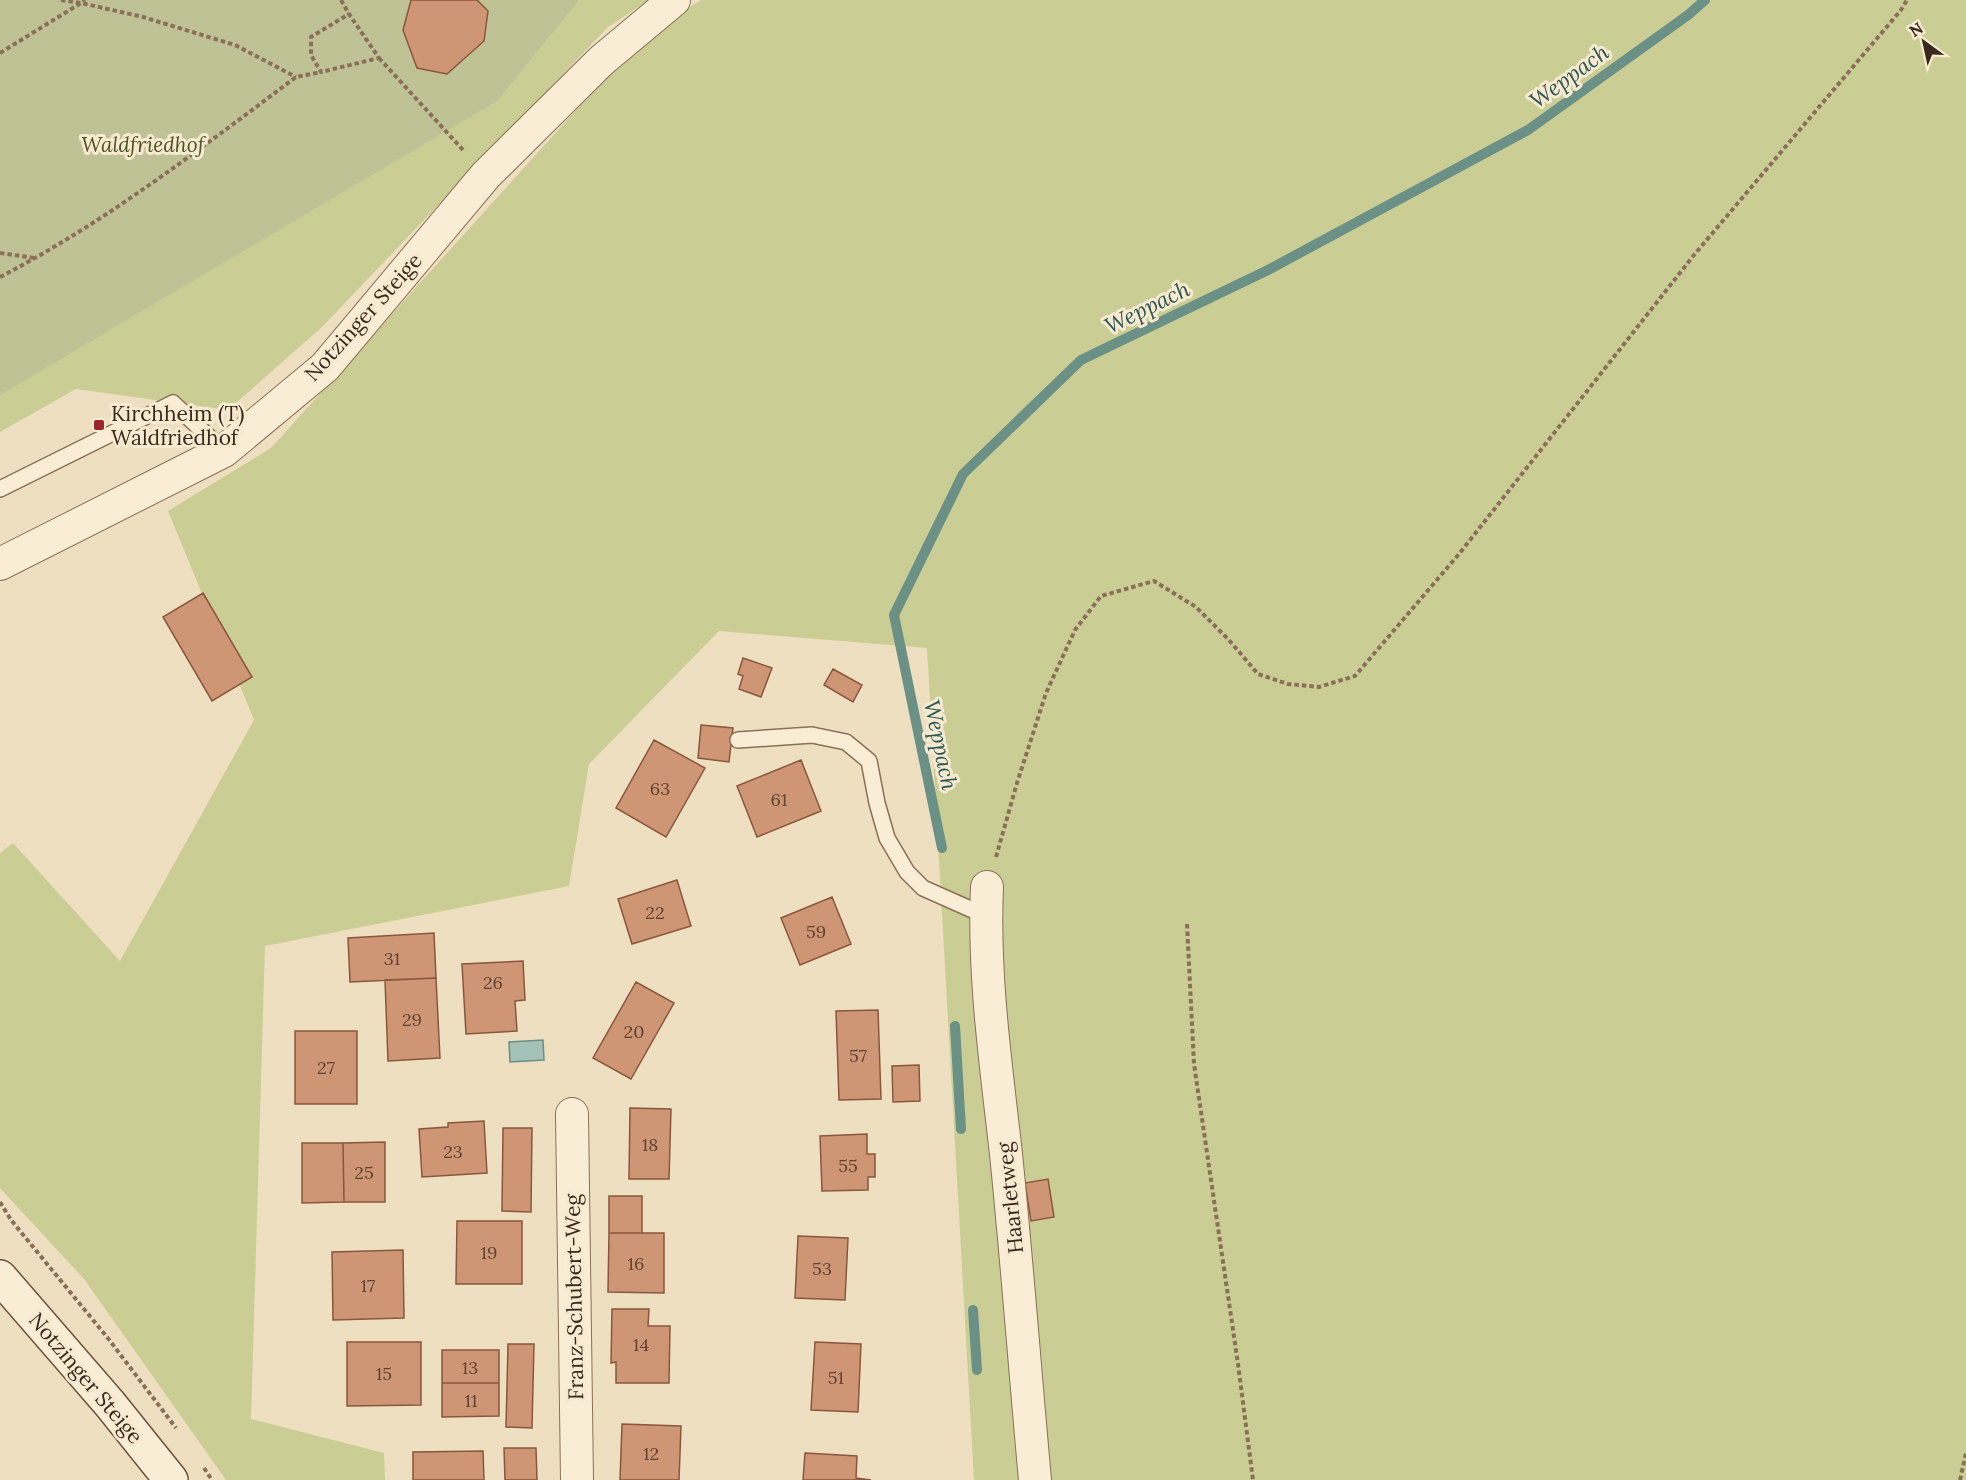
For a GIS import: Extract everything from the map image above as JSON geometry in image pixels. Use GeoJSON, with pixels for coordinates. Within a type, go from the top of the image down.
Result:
{"type":"FeatureCollection","features":[{"type":"Feature","properties":{"kind":"main road","name":"Notzinger Steige"},"geometry":{"type":"LineString","coordinates":[[0,1277],[110,1404],[171,1480]]}},
{"type":"Feature","properties":{"kind":"street","name":"Notzinger Steige"},"geometry":{"type":"LineString","coordinates":[[0,564],[224,451],[325,367],[486,175],[601,61],[674,0]]}},
{"type":"Feature","properties":{"kind":"street","name":"Haarletweg"},"geometry":{"type":"LineString","coordinates":[[987,901],[987,980],[1012,1218],[1035,1480]]}},
{"type":"Feature","properties":{"kind":"street","name":"Franz-Schubert-Weg"},"geometry":{"type":"LineString","coordinates":[[572,1114],[577,1480]]}},
{"type":"Feature","properties":{"kind":"lane"},"geometry":{"type":"LineString","coordinates":[[0,489],[173,403],[224,451]]}},
{"type":"Feature","properties":{"kind":"lane"},"geometry":{"type":"LineString","coordinates":[[738,740],[812,735],[846,741],[868,761],[887,838],[907,872],[923,888],[987,901]]}},
{"type":"Feature","properties":{"kind":"path"},"geometry":{"type":"LineString","coordinates":[[61,0],[83,2],[143,17],[235,45],[296,77]]}},
{"type":"Feature","properties":{"kind":"path"},"geometry":{"type":"LineString","coordinates":[[341,0],[379,58],[486,175]]}},
{"type":"Feature","properties":{"kind":"path"},"geometry":{"type":"LineString","coordinates":[[987,901],[1017,783],[1046,693],[1075,630],[1101,596],[1154,580],[1196,607],[1258,674],[1288,684],[1319,687],[1355,676],[1459,555],[1694,255],[1901,10],[1907,0]]}},
{"type":"Feature","properties":{"kind":"path"},"geometry":{"type":"LineString","coordinates":[[0,53],[83,2]]}},
{"type":"Feature","properties":{"kind":"path"},"geometry":{"type":"LineString","coordinates":[[321,72],[311,56],[311,37],[349,14]]}},
{"type":"Feature","properties":{"kind":"path"},"geometry":{"type":"LineString","coordinates":[[0,277],[36,258],[172,170],[296,77],[379,58]]}},
{"type":"Feature","properties":{"kind":"path"},"geometry":{"type":"LineString","coordinates":[[0,253],[36,258]]}},
{"type":"Feature","properties":{"kind":"path"},"geometry":{"type":"LineString","coordinates":[[1187,924],[1194,1064],[1253,1480]]}},
{"type":"Feature","properties":{"kind":"path"},"geometry":{"type":"LineString","coordinates":[[0,1202],[11,1220],[107,1337],[179,1433]]}},
{"type":"Feature","properties":{"kind":"path"},"geometry":{"type":"LineString","coordinates":[[1960,1480],[1966,1453]]}},
{"type":"Feature","properties":{"kind":"path"},"geometry":{"type":"LineString","coordinates":[[199,1460],[212,1480]]}},
{"type":"Feature","properties":{"kind":"green space","name":"Waldfriedhof"},"geometry":{"type":"Polygon","coordinates":[[[0,0],[649,0],[608,27],[322,327],[228,410],[76,389],[0,432],[0,0]]]}},
{"type":"Feature","properties":{"kind":"green space","name":"Waldfriedhof"},"geometry":{"type":"Polygon","coordinates":[[[0,0],[579,0],[497,101],[0,395],[0,0]]]}},
{"type":"Feature","properties":{"kind":"green space"},"geometry":{"type":"Polygon","coordinates":[[[701,0],[1966,0],[1966,1480],[974,1480],[927,648],[719,631],[589,764],[569,886],[265,946],[251,1419],[384,1453],[385,1480],[226,1480],[84,1279],[0,1188],[0,853],[13,843],[120,961],[254,720],[168,511],[271,448],[641,38],[701,0]]]}},
{"type":"Feature","properties":{"kind":"water"},"geometry":{"type":"Polygon","coordinates":[[[543,1040],[544,1060],[510,1062],[509,1042],[543,1040]]]}},
{"type":"Feature","properties":{"kind":"building"},"geometry":{"type":"Polygon","coordinates":[[[411,0],[477,0],[488,11],[484,41],[447,74],[417,68],[403,30],[411,0]]]}},
{"type":"Feature","properties":{"kind":"building"},"geometry":{"type":"Polygon","coordinates":[[[203,593],[252,677],[212,701],[163,617],[203,593]]]}},
{"type":"Feature","properties":{"kind":"building"},"geometry":{"type":"Polygon","coordinates":[[[743,658],[772,668],[761,697],[739,689],[743,676],[738,674],[743,658]]]}},
{"type":"Feature","properties":{"kind":"building"},"geometry":{"type":"Polygon","coordinates":[[[833,669],[862,685],[853,702],[824,685],[833,669]]]}},
{"type":"Feature","properties":{"kind":"building"},"geometry":{"type":"Polygon","coordinates":[[[701,725],[733,728],[729,762],[698,758],[701,725]]]}},
{"type":"Feature","properties":{"kind":"building"},"geometry":{"type":"Polygon","coordinates":[[[654,740],[705,768],[666,837],[616,808],[654,740]]]}},
{"type":"Feature","properties":{"kind":"building"},"geometry":{"type":"Polygon","coordinates":[[[801,760],[821,811],[757,837],[737,786],[801,760]]]}},
{"type":"Feature","properties":{"kind":"building"},"geometry":{"type":"Polygon","coordinates":[[[677,880],[691,926],[632,944],[618,899],[677,880]]]}},
{"type":"Feature","properties":{"kind":"building"},"geometry":{"type":"Polygon","coordinates":[[[832,897],[851,944],[800,965],[781,918],[832,897]]]}},
{"type":"Feature","properties":{"kind":"building"},"geometry":{"type":"Polygon","coordinates":[[[434,933],[436,978],[350,982],[348,938],[434,933]]]}},
{"type":"Feature","properties":{"kind":"building"},"geometry":{"type":"Polygon","coordinates":[[[523,961],[525,1000],[515,1001],[517,1031],[466,1034],[462,964],[523,961]]]}},
{"type":"Feature","properties":{"kind":"building"},"geometry":{"type":"Polygon","coordinates":[[[436,978],[440,1058],[388,1061],[385,980],[436,978]]]}},
{"type":"Feature","properties":{"kind":"building"},"geometry":{"type":"Polygon","coordinates":[[[636,982],[674,1003],[631,1079],[593,1058],[636,982]]]}},
{"type":"Feature","properties":{"kind":"building"},"geometry":{"type":"Polygon","coordinates":[[[878,1010],[881,1099],[839,1100],[836,1011],[878,1010]]]}},
{"type":"Feature","properties":{"kind":"building"},"geometry":{"type":"Polygon","coordinates":[[[295,1031],[357,1031],[357,1104],[295,1104],[295,1031]]]}},
{"type":"Feature","properties":{"kind":"building"},"geometry":{"type":"Polygon","coordinates":[[[919,1065],[920,1101],[893,1102],[892,1066],[919,1065]]]}},
{"type":"Feature","properties":{"kind":"building"},"geometry":{"type":"Polygon","coordinates":[[[630,1108],[671,1109],[669,1179],[629,1179],[630,1108]]]}},
{"type":"Feature","properties":{"kind":"building"},"geometry":{"type":"Polygon","coordinates":[[[484,1121],[487,1173],[422,1177],[419,1129],[448,1127],[448,1123],[484,1121]]]}},
{"type":"Feature","properties":{"kind":"building"},"geometry":{"type":"Polygon","coordinates":[[[503,1128],[532,1128],[531,1212],[502,1211],[503,1128]]]}},
{"type":"Feature","properties":{"kind":"building"},"geometry":{"type":"Polygon","coordinates":[[[867,1134],[867,1154],[875,1154],[875,1177],[868,1177],[868,1190],[822,1191],[820,1136],[867,1134]]]}},
{"type":"Feature","properties":{"kind":"building"},"geometry":{"type":"Polygon","coordinates":[[[385,1142],[385,1202],[344,1202],[343,1143],[385,1142]]]}},
{"type":"Feature","properties":{"kind":"building"},"geometry":{"type":"Polygon","coordinates":[[[302,1143],[343,1143],[344,1202],[302,1203],[302,1143]]]}},
{"type":"Feature","properties":{"kind":"building"},"geometry":{"type":"Polygon","coordinates":[[[1048,1179],[1054,1217],[1031,1221],[1025,1183],[1048,1179]]]}},
{"type":"Feature","properties":{"kind":"building"},"geometry":{"type":"Polygon","coordinates":[[[609,1196],[642,1196],[642,1233],[609,1233],[609,1196]]]}},
{"type":"Feature","properties":{"kind":"building"},"geometry":{"type":"Polygon","coordinates":[[[457,1221],[522,1221],[522,1284],[456,1284],[457,1221]]]}},
{"type":"Feature","properties":{"kind":"building"},"geometry":{"type":"Polygon","coordinates":[[[609,1233],[664,1233],[664,1293],[608,1292],[609,1233]]]}},
{"type":"Feature","properties":{"kind":"building"},"geometry":{"type":"Polygon","coordinates":[[[798,1236],[848,1238],[845,1300],[795,1298],[798,1236]]]}},
{"type":"Feature","properties":{"kind":"building"},"geometry":{"type":"Polygon","coordinates":[[[403,1250],[404,1318],[333,1320],[332,1252],[403,1250]]]}},
{"type":"Feature","properties":{"kind":"building"},"geometry":{"type":"Polygon","coordinates":[[[612,1309],[649,1309],[648,1326],[670,1326],[669,1383],[616,1383],[616,1362],[611,1363],[612,1309]]]}},
{"type":"Feature","properties":{"kind":"building"},"geometry":{"type":"Polygon","coordinates":[[[347,1342],[421,1342],[421,1405],[347,1406],[347,1342]]]}},
{"type":"Feature","properties":{"kind":"building"},"geometry":{"type":"Polygon","coordinates":[[[815,1342],[861,1344],[858,1412],[811,1410],[815,1342]]]}},
{"type":"Feature","properties":{"kind":"building"},"geometry":{"type":"Polygon","coordinates":[[[508,1344],[534,1344],[532,1428],[506,1427],[508,1344]]]}},
{"type":"Feature","properties":{"kind":"building"},"geometry":{"type":"Polygon","coordinates":[[[442,1350],[499,1350],[499,1383],[442,1383],[442,1350]]]}},
{"type":"Feature","properties":{"kind":"building"},"geometry":{"type":"Polygon","coordinates":[[[442,1383],[499,1383],[499,1416],[442,1417],[442,1383]]]}},
{"type":"Feature","properties":{"kind":"building"},"geometry":{"type":"Polygon","coordinates":[[[622,1424],[681,1426],[679,1480],[620,1480],[622,1424]]]}},
{"type":"Feature","properties":{"kind":"building"},"geometry":{"type":"Polygon","coordinates":[[[504,1448],[536,1448],[537,1480],[505,1480],[504,1448]]]}},
{"type":"Feature","properties":{"kind":"building"},"geometry":{"type":"Polygon","coordinates":[[[483,1451],[484,1480],[413,1480],[413,1452],[483,1451]]]}},
{"type":"Feature","properties":{"kind":"building"},"geometry":{"type":"Polygon","coordinates":[[[805,1453],[857,1456],[856,1478],[871,1480],[803,1480],[805,1453]]]}},
{"type":"Feature","properties":{"kind":"waterway","name":"Weppach"},"geometry":{"type":"LineString","coordinates":[[942,848],[894,615],[963,474],[1081,360],[1268,270],[1528,130],[1688,15],[1705,0]]}},
{"type":"Feature","properties":{"kind":"waterway","name":"Weppach"},"geometry":{"type":"LineString","coordinates":[[955,1026],[961,1129]]}},
{"type":"Feature","properties":{"kind":"waterway","name":"Weppach"},"geometry":{"type":"LineString","coordinates":[[973,1310],[977,1370]]}},
{"type":"Feature","properties":{"kind":"place","name":"Kirchheim (T) Waldfriedhof"},"geometry":{"type":"Point","coordinates":[99,425]}}]}
